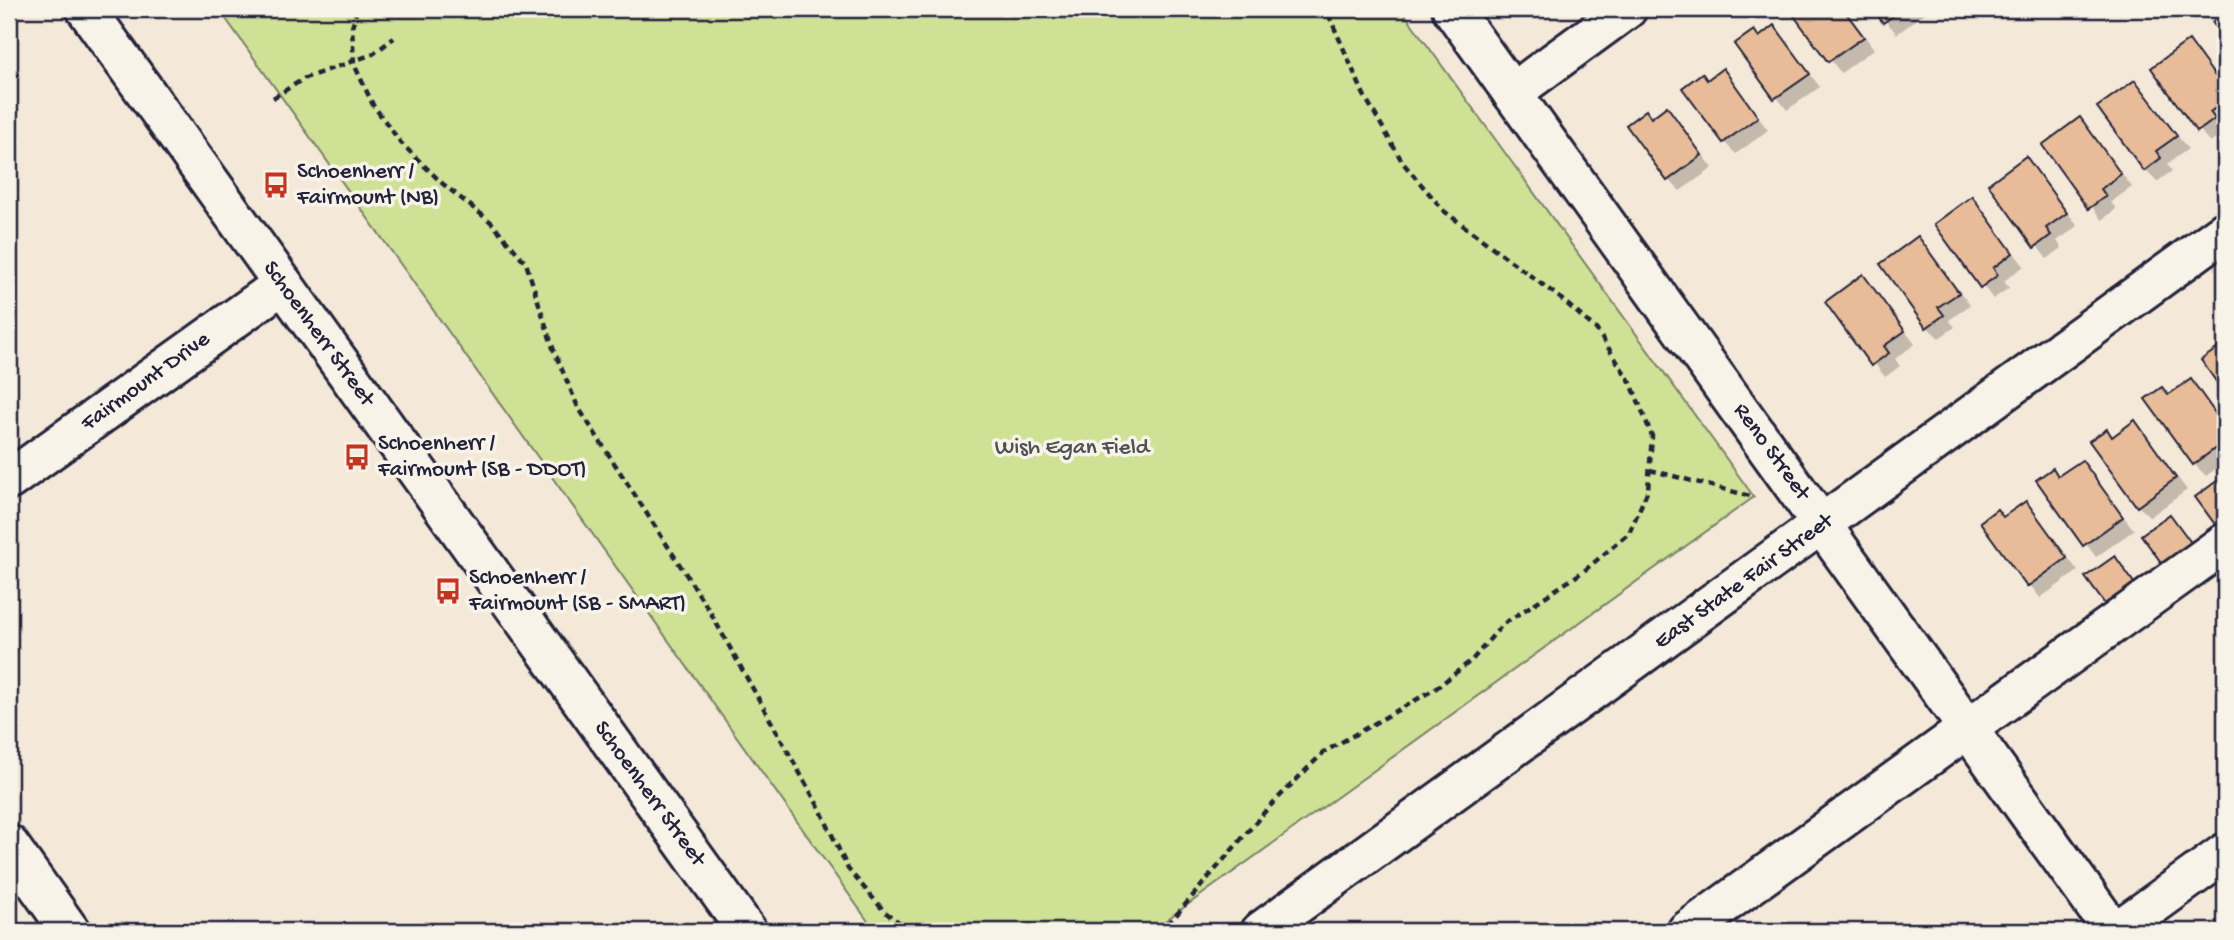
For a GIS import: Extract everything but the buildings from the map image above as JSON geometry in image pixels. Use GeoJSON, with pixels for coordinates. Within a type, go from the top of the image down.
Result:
{"type":"FeatureCollection","features":[{"type":"Feature","properties":{"kind":"street","name":"Schoenherr Street"},"geometry":{"type":"LineString","coordinates":[[86,9],[747,931]]}},
{"type":"Feature","properties":{"kind":"street","name":"Reno Street"},"geometry":{"type":"LineString","coordinates":[[1452,9],[2115,931]]}},
{"type":"Feature","properties":{"kind":"street"},"geometry":{"type":"LineString","coordinates":[[1512,93],[1628,9]]}},
{"type":"Feature","properties":{"kind":"street","name":"East State Fair Street"},"geometry":{"type":"LineString","coordinates":[[1261,931],[2225,231]]}},
{"type":"Feature","properties":{"kind":"street","name":"Fairmount Drive"},"geometry":{"type":"LineString","coordinates":[[9,480],[282,284]]}},
{"type":"Feature","properties":{"kind":"street"},"geometry":{"type":"LineString","coordinates":[[1687,931],[2225,543]]}},
{"type":"Feature","properties":{"kind":"street"},"geometry":{"type":"LineString","coordinates":[[9,845],[70,931]]}},
{"type":"Feature","properties":{"kind":"street"},"geometry":{"type":"LineString","coordinates":[[2115,931],[2225,853]]}},
{"type":"Feature","properties":{"kind":"path"},"geometry":{"type":"LineString","coordinates":[[357,9],[352,27],[354,64],[373,105],[401,143],[443,184],[491,222],[526,263],[554,351],[578,407],[709,610],[815,799],[848,869],[884,912],[911,931]]}},
{"type":"Feature","properties":{"kind":"path"},"geometry":{"type":"LineString","coordinates":[[1158,931],[1172,920],[1268,808],[1324,752],[1435,689],[1472,660],[1502,625],[1584,571],[1629,533],[1648,490],[1652,436],[1631,383],[1596,328],[1444,211],[1403,163],[1364,95],[1326,9]]}},
{"type":"Feature","properties":{"kind":"path"},"geometry":{"type":"LineString","coordinates":[[273,98],[305,78],[354,64],[394,38]]}},
{"type":"Feature","properties":{"kind":"path"},"geometry":{"type":"LineString","coordinates":[[1650,470],[1754,497]]}},
{"type":"Feature","properties":{"kind":"green space","name":"Wish Egan Field"},"geometry":{"type":"Polygon","coordinates":[[[219,9],[1401,9],[1754,497],[1151,931],[875,931],[219,9]]]}},
{"type":"Feature","properties":{"kind":"place","name":"Schoenherr / Fairmount (NB)"},"geometry":{"type":"Point","coordinates":[276,185]}},
{"type":"Feature","properties":{"kind":"place","name":"Schoenherr / Fairmount (SB - DDOT)"},"geometry":{"type":"Point","coordinates":[357,457]}},
{"type":"Feature","properties":{"kind":"place","name":"Schoenherr / Fairmount (SB - SMART)"},"geometry":{"type":"Point","coordinates":[448,591]}}]}
